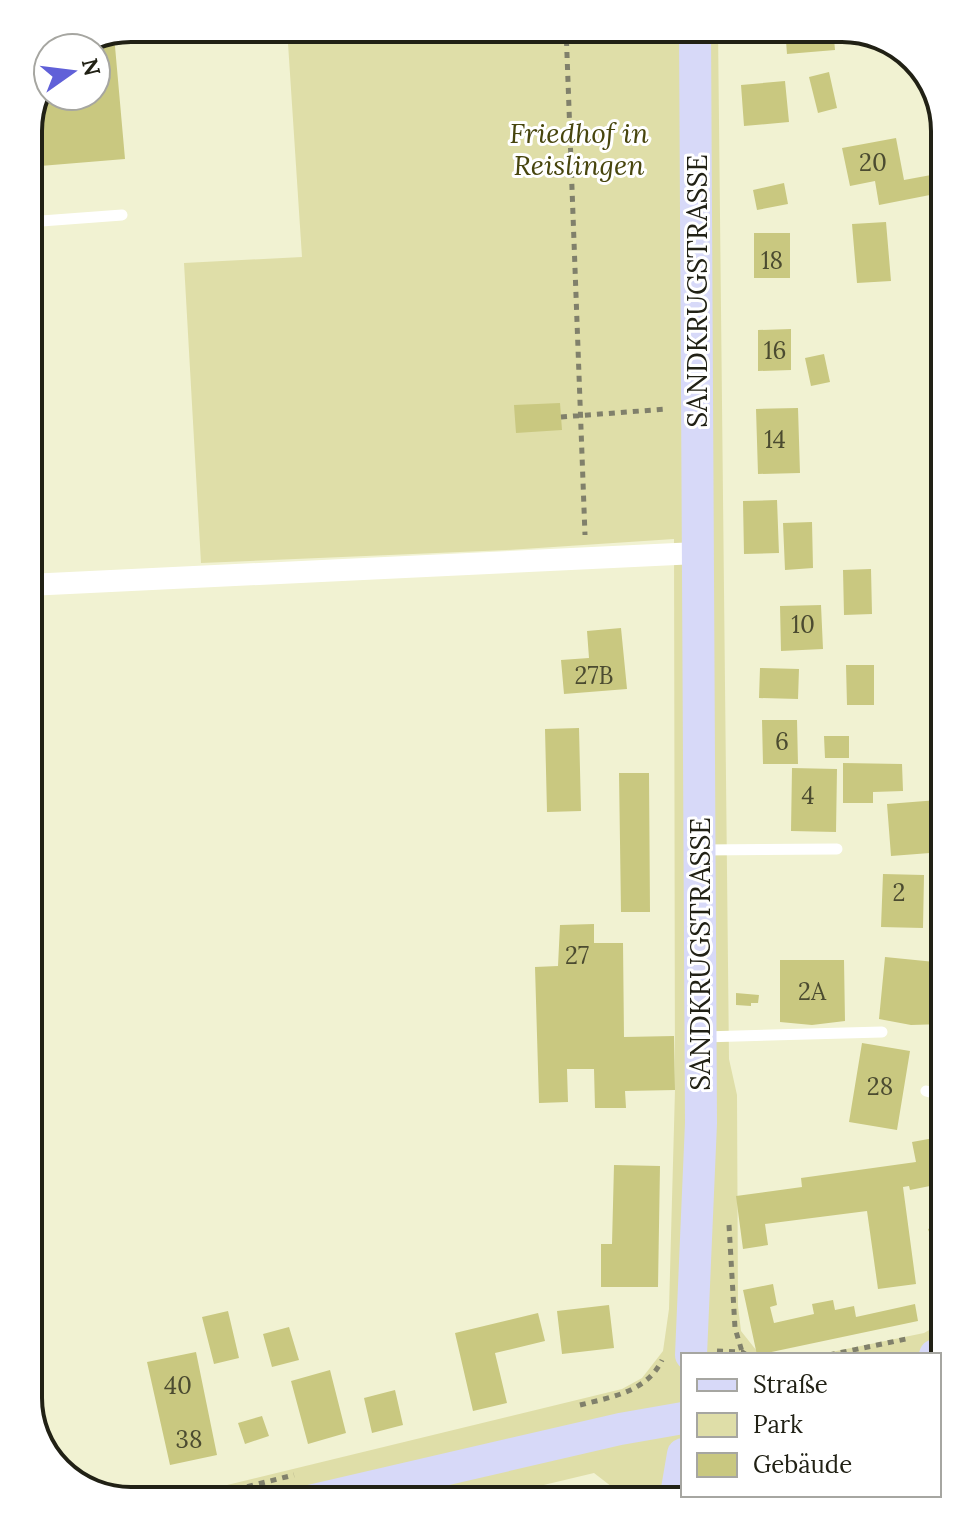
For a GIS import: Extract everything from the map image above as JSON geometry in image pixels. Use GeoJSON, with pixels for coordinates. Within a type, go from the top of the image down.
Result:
{"type":"FeatureCollection","features":[{"type":"Feature","properties":{"kind":"street","name":"SANDKRUGSTRASSE"},"geometry":{"type":"LineString","coordinates":[[691,1353],[701,1123],[695,42]]}},
{"type":"Feature","properties":{"kind":"street"},"geometry":{"type":"LineString","coordinates":[[42,584],[697,553]]}},
{"type":"Feature","properties":{"kind":"street"},"geometry":{"type":"LineString","coordinates":[[308,1487],[681,1418]]}},
{"type":"Feature","properties":{"kind":"street"},"geometry":{"type":"LineString","coordinates":[[677,1487],[681,1466]]}},
{"type":"Feature","properties":{"kind":"lane"},"geometry":{"type":"LineString","coordinates":[[42,221],[122,215]]}},
{"type":"Feature","properties":{"kind":"lane"},"geometry":{"type":"LineString","coordinates":[[700,850],[837,849]]}},
{"type":"Feature","properties":{"kind":"lane"},"geometry":{"type":"LineString","coordinates":[[701,1037],[882,1032]]}},
{"type":"Feature","properties":{"kind":"lane"},"geometry":{"type":"LineString","coordinates":[[926,1091],[931,1092]]}},
{"type":"Feature","properties":{"kind":"path"},"geometry":{"type":"LineString","coordinates":[[567,42],[586,558]]}},
{"type":"Feature","properties":{"kind":"path"},"geometry":{"type":"LineString","coordinates":[[561,417],[698,407]]}},
{"type":"Feature","properties":{"kind":"path"},"geometry":{"type":"LineString","coordinates":[[856,1353],[931,1347]]}},
{"type":"Feature","properties":{"kind":"path"},"geometry":{"type":"LineString","coordinates":[[576,1406],[623,1394],[644,1383],[658,1370],[668,1349],[691,1353]]}},
{"type":"Feature","properties":{"kind":"green space","name":"Friedhof in Reislingen"},"geometry":{"type":"Polygon","coordinates":[[[288,42],[718,42],[729,1059],[737,1095],[738,1306],[741,1331],[758,1353],[681,1353],[681,1487],[612,1487],[594,1473],[535,1487],[219,1487],[622,1389],[642,1378],[663,1351],[669,1309],[675,1090],[674,539],[507,550],[201,563],[184,263],[302,257],[288,42]]]}},
{"type":"Feature","properties":{"kind":"green space"},"geometry":{"type":"Polygon","coordinates":[[[931,1329],[931,1353],[827,1353],[931,1329]]]}},
{"type":"Feature","properties":{"kind":"building"},"geometry":{"type":"Polygon","coordinates":[[[786,42],[834,42],[835,50],[787,54],[786,42]]]}},
{"type":"Feature","properties":{"kind":"building"},"geometry":{"type":"Polygon","coordinates":[[[115,44],[125,159],[42,166],[44,112],[112,112],[112,45],[115,44]]]}},
{"type":"Feature","properties":{"kind":"building"},"geometry":{"type":"Polygon","coordinates":[[[829,72],[837,108],[818,113],[809,77],[829,72]]]}},
{"type":"Feature","properties":{"kind":"building"},"geometry":{"type":"Polygon","coordinates":[[[785,81],[789,122],[744,126],[741,85],[785,81]]]}},
{"type":"Feature","properties":{"kind":"building"},"geometry":{"type":"Polygon","coordinates":[[[896,138],[904,180],[931,175],[931,195],[879,205],[875,181],[850,186],[842,148],[896,138]]]}},
{"type":"Feature","properties":{"kind":"building"},"geometry":{"type":"Polygon","coordinates":[[[784,183],[788,204],[757,210],[753,190],[784,183]]]}},
{"type":"Feature","properties":{"kind":"building"},"geometry":{"type":"Polygon","coordinates":[[[886,222],[891,281],[857,283],[852,224],[886,222]]]}},
{"type":"Feature","properties":{"kind":"building"},"geometry":{"type":"Polygon","coordinates":[[[754,233],[790,233],[790,278],[754,278],[754,233]]]}},
{"type":"Feature","properties":{"kind":"building"},"geometry":{"type":"Polygon","coordinates":[[[791,329],[791,370],[758,371],[758,330],[791,329]]]}},
{"type":"Feature","properties":{"kind":"building"},"geometry":{"type":"Polygon","coordinates":[[[824,354],[830,382],[811,386],[805,358],[824,354]]]}},
{"type":"Feature","properties":{"kind":"building"},"geometry":{"type":"Polygon","coordinates":[[[560,403],[562,430],[516,433],[514,405],[560,403]]]}},
{"type":"Feature","properties":{"kind":"building"},"geometry":{"type":"Polygon","coordinates":[[[798,408],[800,473],[758,474],[756,409],[798,408]]]}},
{"type":"Feature","properties":{"kind":"building"},"geometry":{"type":"Polygon","coordinates":[[[777,500],[779,553],[744,554],[743,501],[777,500]]]}},
{"type":"Feature","properties":{"kind":"building"},"geometry":{"type":"Polygon","coordinates":[[[812,522],[813,568],[785,570],[783,523],[812,522]]]}},
{"type":"Feature","properties":{"kind":"building"},"geometry":{"type":"Polygon","coordinates":[[[871,569],[872,614],[844,615],[843,570],[871,569]]]}},
{"type":"Feature","properties":{"kind":"building"},"geometry":{"type":"Polygon","coordinates":[[[821,605],[823,649],[781,651],[780,606],[821,605]]]}},
{"type":"Feature","properties":{"kind":"building"},"geometry":{"type":"Polygon","coordinates":[[[621,628],[627,689],[564,694],[561,660],[589,658],[587,631],[621,628]]]}},
{"type":"Feature","properties":{"kind":"building"},"geometry":{"type":"Polygon","coordinates":[[[846,665],[874,665],[874,705],[847,705],[846,665]]]}},
{"type":"Feature","properties":{"kind":"building"},"geometry":{"type":"Polygon","coordinates":[[[760,668],[799,669],[798,699],[759,698],[760,668]]]}},
{"type":"Feature","properties":{"kind":"building"},"geometry":{"type":"Polygon","coordinates":[[[762,720],[797,720],[798,764],[763,764],[762,720]]]}},
{"type":"Feature","properties":{"kind":"building"},"geometry":{"type":"Polygon","coordinates":[[[579,728],[581,811],[547,812],[545,729],[579,728]]]}},
{"type":"Feature","properties":{"kind":"building"},"geometry":{"type":"Polygon","coordinates":[[[824,736],[849,736],[849,758],[825,758],[824,736]]]}},
{"type":"Feature","properties":{"kind":"building"},"geometry":{"type":"Polygon","coordinates":[[[843,763],[902,764],[903,791],[873,792],[873,803],[843,803],[843,763]]]}},
{"type":"Feature","properties":{"kind":"building"},"geometry":{"type":"Polygon","coordinates":[[[792,768],[837,769],[836,832],[791,831],[792,768]]]}},
{"type":"Feature","properties":{"kind":"building"},"geometry":{"type":"Polygon","coordinates":[[[619,773],[649,773],[650,912],[621,912],[619,773]]]}},
{"type":"Feature","properties":{"kind":"building"},"geometry":{"type":"Polygon","coordinates":[[[931,801],[931,853],[891,856],[887,804],[931,801]]]}},
{"type":"Feature","properties":{"kind":"building"},"geometry":{"type":"Polygon","coordinates":[[[883,874],[924,875],[923,928],[881,927],[883,874]]]}},
{"type":"Feature","properties":{"kind":"building"},"geometry":{"type":"Polygon","coordinates":[[[594,924],[594,943],[623,943],[624,1037],[674,1036],[675,1090],[625,1091],[626,1108],[595,1108],[594,1069],[567,1069],[568,1102],[539,1103],[535,967],[558,966],[560,925],[594,924]]]}},
{"type":"Feature","properties":{"kind":"building"},"geometry":{"type":"Polygon","coordinates":[[[885,957],[931,962],[931,1024],[911,1025],[879,1019],[885,957]]]}},
{"type":"Feature","properties":{"kind":"building"},"geometry":{"type":"Polygon","coordinates":[[[780,960],[844,960],[845,1021],[812,1025],[780,1022],[780,960]]]}},
{"type":"Feature","properties":{"kind":"building"},"geometry":{"type":"Polygon","coordinates":[[[736,993],[759,995],[758,1003],[736,1005],[736,993]]]}},
{"type":"Feature","properties":{"kind":"building"},"geometry":{"type":"Polygon","coordinates":[[[862,1043],[910,1051],[897,1130],[849,1122],[862,1043]]]}},
{"type":"Feature","properties":{"kind":"building"},"geometry":{"type":"Polygon","coordinates":[[[931,1139],[931,1186],[910,1190],[909,1186],[903,1187],[916,1284],[878,1289],[867,1211],[765,1224],[768,1245],[743,1249],[736,1196],[802,1187],[801,1178],[916,1162],[912,1142],[931,1139]]]}},
{"type":"Feature","properties":{"kind":"building"},"geometry":{"type":"Polygon","coordinates":[[[614,1165],[660,1166],[658,1287],[601,1287],[601,1244],[612,1244],[614,1165]]]}},
{"type":"Feature","properties":{"kind":"building"},"geometry":{"type":"Polygon","coordinates":[[[773,1284],[777,1305],[770,1307],[774,1323],[814,1314],[812,1304],[833,1300],[835,1310],[854,1306],[856,1317],[915,1304],[918,1321],[757,1353],[743,1290],[773,1284]]]}},
{"type":"Feature","properties":{"kind":"building"},"geometry":{"type":"Polygon","coordinates":[[[609,1305],[614,1348],[562,1354],[557,1311],[609,1305]]]}},
{"type":"Feature","properties":{"kind":"building"},"geometry":{"type":"Polygon","coordinates":[[[228,1311],[239,1358],[214,1364],[202,1317],[228,1311]]]}},
{"type":"Feature","properties":{"kind":"building"},"geometry":{"type":"Polygon","coordinates":[[[538,1313],[545,1341],[495,1353],[507,1403],[473,1411],[455,1333],[538,1313]]]}},
{"type":"Feature","properties":{"kind":"building"},"geometry":{"type":"Polygon","coordinates":[[[289,1327],[299,1360],[272,1367],[263,1334],[289,1327]]]}},
{"type":"Feature","properties":{"kind":"building"},"geometry":{"type":"Polygon","coordinates":[[[196,1352],[217,1455],[170,1465],[147,1362],[196,1352]]]}},
{"type":"Feature","properties":{"kind":"building"},"geometry":{"type":"Polygon","coordinates":[[[330,1370],[346,1433],[308,1444],[291,1381],[330,1370]]]}},
{"type":"Feature","properties":{"kind":"building"},"geometry":{"type":"Polygon","coordinates":[[[395,1390],[403,1425],[372,1433],[364,1398],[395,1390]]]}},
{"type":"Feature","properties":{"kind":"building"},"geometry":{"type":"Polygon","coordinates":[[[262,1416],[269,1436],[245,1444],[238,1423],[262,1416]]]}}]}
